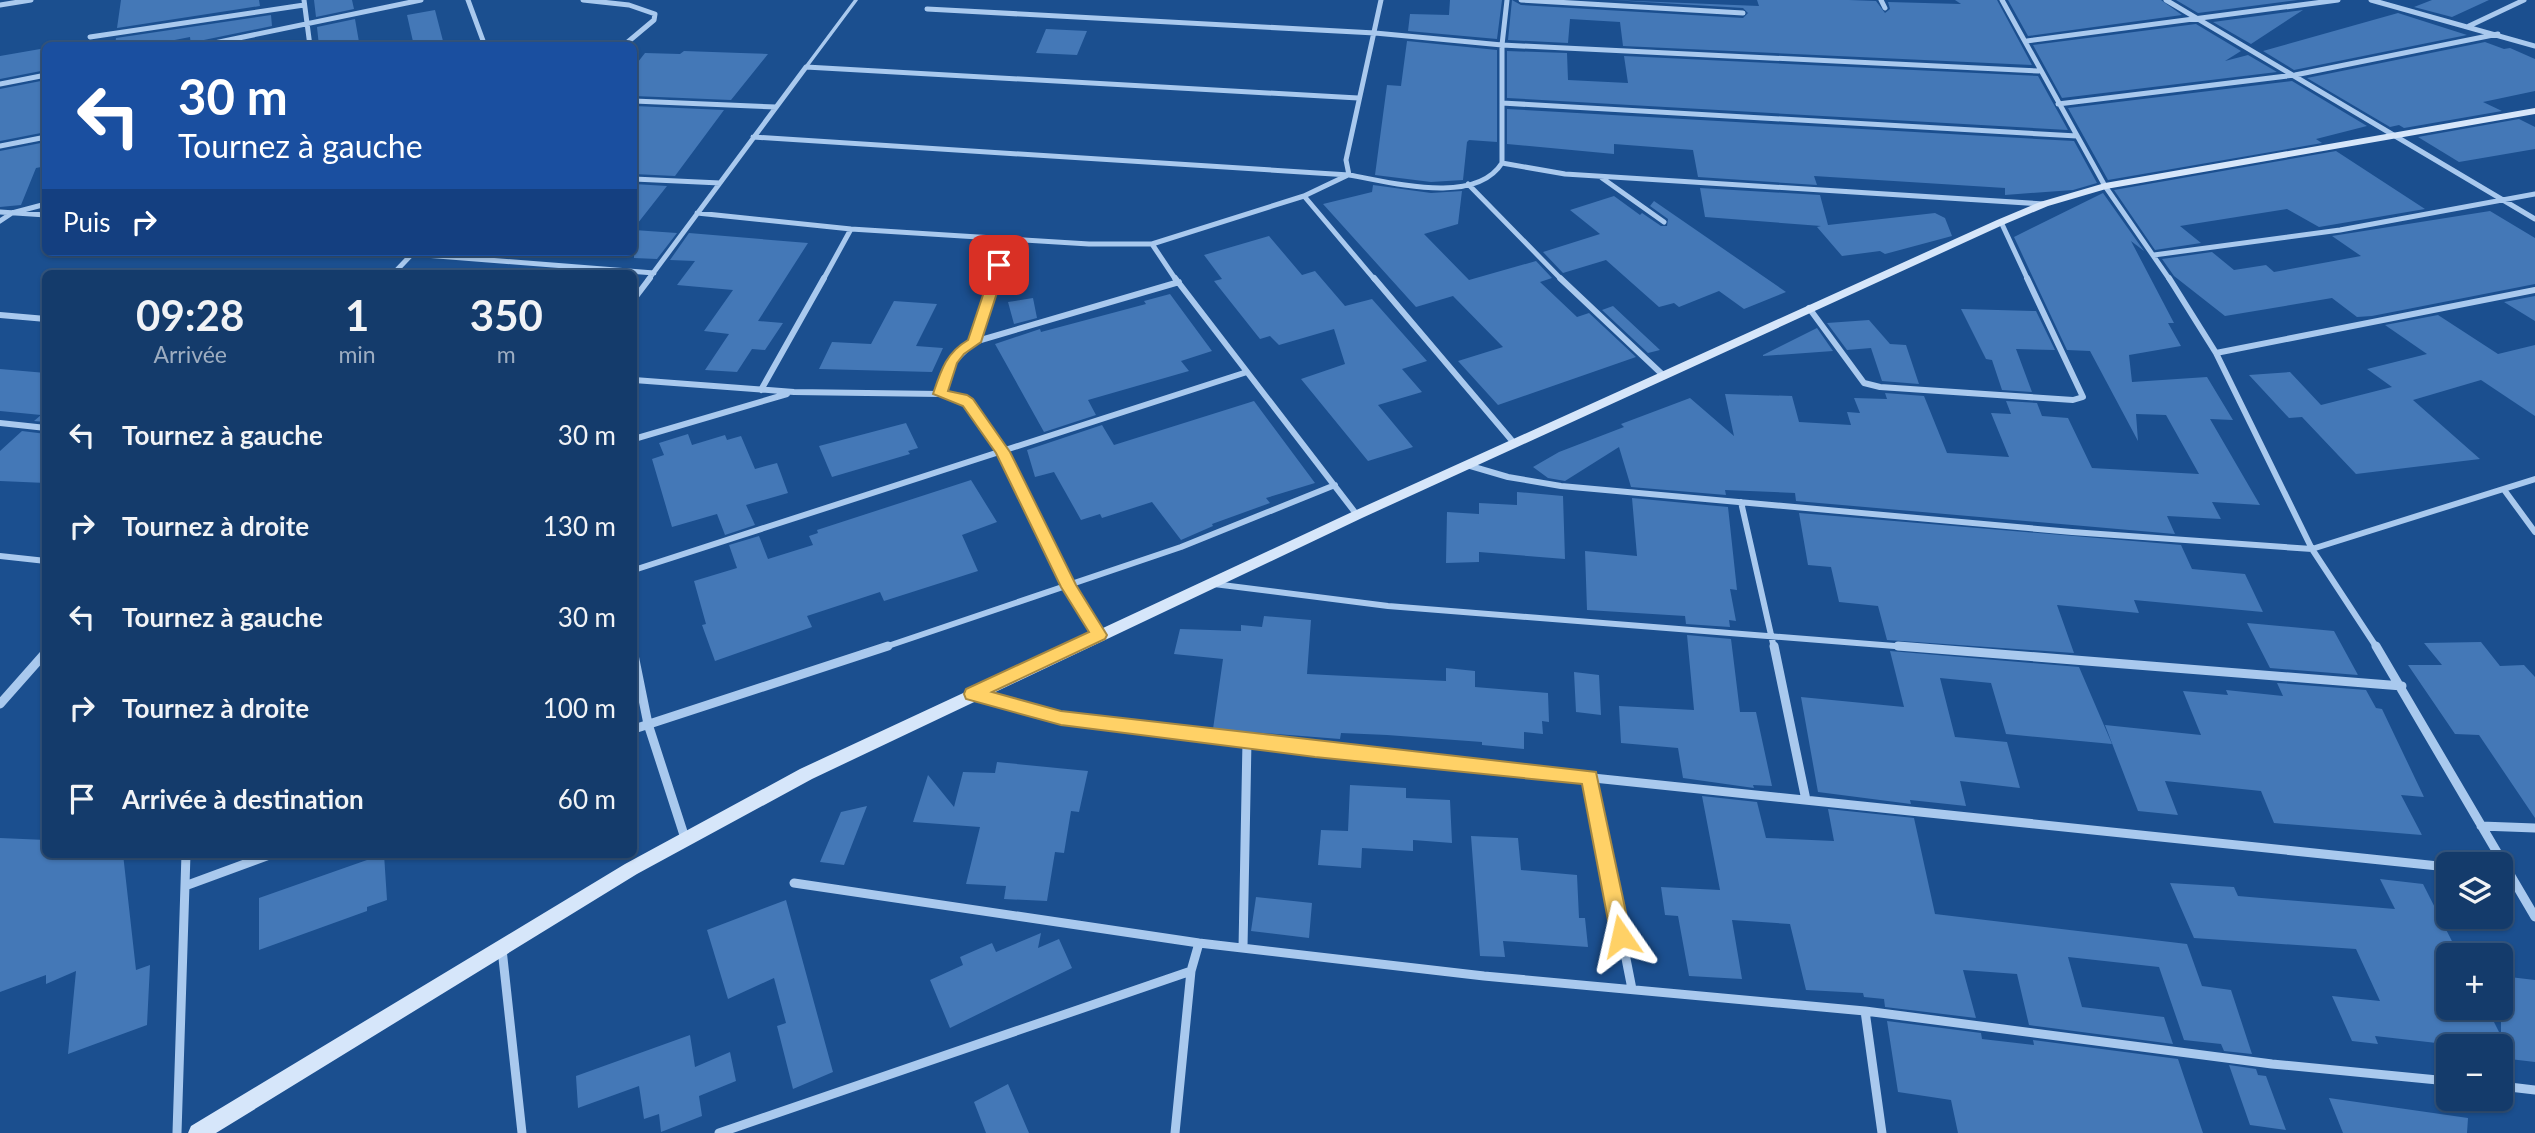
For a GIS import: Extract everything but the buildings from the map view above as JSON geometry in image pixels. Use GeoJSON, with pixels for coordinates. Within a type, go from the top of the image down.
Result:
{"type":"FeatureCollection","features":[{"type":"Feature","properties":{"kind":"street"},"geometry":{"type":"LineString","coordinates":[[0,5],[31,0]]}},
{"type":"Feature","properties":{"kind":"street"},"geometry":{"type":"LineString","coordinates":[[221,42],[421,0]]}},
{"type":"Feature","properties":{"kind":"street"},"geometry":{"type":"LineString","coordinates":[[468,0],[484,42]]}},
{"type":"Feature","properties":{"kind":"street"},"geometry":{"type":"LineString","coordinates":[[583,0],[629,5],[655,14],[654,20],[627,42]]}},
{"type":"Feature","properties":{"kind":"street"},"geometry":{"type":"LineString","coordinates":[[1349,175],[1346,160],[1381,0]]}},
{"type":"Feature","properties":{"kind":"street"},"geometry":{"type":"LineString","coordinates":[[753,137],[1349,175],[1400,183],[1483,182],[1494,176],[1502,163],[1502,45],[1507,0]]}},
{"type":"Feature","properties":{"kind":"street"},"geometry":{"type":"LineString","coordinates":[[1521,0],[1743,13]]}},
{"type":"Feature","properties":{"kind":"street"},"geometry":{"type":"LineString","coordinates":[[1881,0],[1885,8]]}},
{"type":"Feature","properties":{"kind":"street"},"geometry":{"type":"LineString","coordinates":[[2002,0],[2027,41],[2057,104],[2105,186],[2154,255],[2216,353],[2312,549],[2402,686],[2494,852]]}},
{"type":"Feature","properties":{"kind":"street"},"geometry":{"type":"LineString","coordinates":[[2166,0],[2535,219]]}},
{"type":"Feature","properties":{"kind":"street"},"geometry":{"type":"LineString","coordinates":[[2027,41],[2338,0]]}},
{"type":"Feature","properties":{"kind":"street"},"geometry":{"type":"LineString","coordinates":[[2371,0],[2535,46]]}},
{"type":"Feature","properties":{"kind":"street"},"geometry":{"type":"LineString","coordinates":[[2469,27],[2525,0]]}},
{"type":"Feature","properties":{"kind":"street"},"geometry":{"type":"LineString","coordinates":[[90,37],[304,3],[309,42]]}},
{"type":"Feature","properties":{"kind":"street"},"geometry":{"type":"LineString","coordinates":[[927,9],[1375,33],[1502,45],[2039,71]]}},
{"type":"Feature","properties":{"kind":"street"},"geometry":{"type":"LineString","coordinates":[[2057,104],[2295,75],[2498,34]]}},
{"type":"Feature","properties":{"kind":"street"},"geometry":{"type":"LineString","coordinates":[[637,295],[806,67],[1358,98]]}},
{"type":"Feature","properties":{"kind":"street"},"geometry":{"type":"LineString","coordinates":[[0,84],[42,76]]}},
{"type":"Feature","properties":{"kind":"street"},"geometry":{"type":"LineString","coordinates":[[637,101],[776,107]]}},
{"type":"Feature","properties":{"kind":"street"},"geometry":{"type":"LineString","coordinates":[[1502,103],[2077,136]]}},
{"type":"Feature","properties":{"kind":"street"},"geometry":{"type":"LineString","coordinates":[[198,1133],[685,838],[806,774],[1466,464],[2001,222],[2044,204],[2105,186],[2535,111]]}},
{"type":"Feature","properties":{"kind":"street"},"geometry":{"type":"LineString","coordinates":[[0,146],[42,138]]}},
{"type":"Feature","properties":{"kind":"street"},"geometry":{"type":"LineString","coordinates":[[1502,163],[1553,173],[2044,204]]}},
{"type":"Feature","properties":{"kind":"street"},"geometry":{"type":"LineString","coordinates":[[698,214],[851,229],[1008,239],[1152,244],[1304,197],[1349,175]]}},
{"type":"Feature","properties":{"kind":"street"},"geometry":{"type":"LineString","coordinates":[[1599,176],[1664,222]]}},
{"type":"Feature","properties":{"kind":"street"},"geometry":{"type":"LineString","coordinates":[[637,178],[720,183]]}},
{"type":"Feature","properties":{"kind":"street"},"geometry":{"type":"LineString","coordinates":[[1468,184],[1555,273],[1664,376]]}},
{"type":"Feature","properties":{"kind":"street"},"geometry":{"type":"LineString","coordinates":[[2154,255],[2340,230],[2535,194]]}},
{"type":"Feature","properties":{"kind":"street"},"geometry":{"type":"LineString","coordinates":[[1304,197],[1514,443]]}},
{"type":"Feature","properties":{"kind":"street"},"geometry":{"type":"LineString","coordinates":[[0,221],[12,213],[42,205]]}},
{"type":"Feature","properties":{"kind":"street"},"geometry":{"type":"LineString","coordinates":[[0,212],[42,215]]}},
{"type":"Feature","properties":{"kind":"street"},"geometry":{"type":"LineString","coordinates":[[1809,308],[1864,383],[1880,387],[2073,400],[2083,397],[2001,222]]}},
{"type":"Feature","properties":{"kind":"street"},"geometry":{"type":"LineString","coordinates":[[761,390],[851,229]]}},
{"type":"Feature","properties":{"kind":"street"},"geometry":{"type":"LineString","coordinates":[[974,342],[1008,239]]}},
{"type":"Feature","properties":{"kind":"street"},"geometry":{"type":"LineString","coordinates":[[1152,244],[1357,515]]}},
{"type":"Feature","properties":{"kind":"street"},"geometry":{"type":"LineString","coordinates":[[397,270],[410,256]]}},
{"type":"Feature","properties":{"kind":"street"},"geometry":{"type":"LineString","coordinates":[[447,256],[608,270]]}},
{"type":"Feature","properties":{"kind":"street"},"geometry":{"type":"LineString","coordinates":[[637,273],[654,274]]}},
{"type":"Feature","properties":{"kind":"street"},"geometry":{"type":"LineString","coordinates":[[940,394],[950,363],[959,351],[974,342],[1179,282]]}},
{"type":"Feature","properties":{"kind":"street"},"geometry":{"type":"LineString","coordinates":[[2216,353],[2535,290]]}},
{"type":"Feature","properties":{"kind":"street"},"geometry":{"type":"LineString","coordinates":[[0,316],[42,319]]}},
{"type":"Feature","properties":{"kind":"street"},"geometry":{"type":"LineString","coordinates":[[637,569],[1247,372]]}},
{"type":"Feature","properties":{"kind":"street"},"geometry":{"type":"LineString","coordinates":[[637,380],[794,392],[940,394],[962,398],[968,402],[1003,452],[1069,587],[1099,635]]}},
{"type":"Feature","properties":{"kind":"street"},"geometry":{"type":"LineString","coordinates":[[637,438],[794,392]]}},
{"type":"Feature","properties":{"kind":"street"},"geometry":{"type":"LineString","coordinates":[[0,423],[42,428]]}},
{"type":"Feature","properties":{"kind":"street"},"geometry":{"type":"LineString","coordinates":[[1466,464],[1540,483],[2071,532],[2312,549],[2505,491],[2535,479]]}},
{"type":"Feature","properties":{"kind":"street"},"geometry":{"type":"LineString","coordinates":[[637,728],[1069,587],[1181,547],[1335,485]]}},
{"type":"Feature","properties":{"kind":"street"},"geometry":{"type":"LineString","coordinates":[[2505,491],[2535,532]]}},
{"type":"Feature","properties":{"kind":"street"},"geometry":{"type":"LineString","coordinates":[[1741,502],[1773,636],[1806,800]]}},
{"type":"Feature","properties":{"kind":"street"},"geometry":{"type":"LineString","coordinates":[[0,556],[42,561]]}},
{"type":"Feature","properties":{"kind":"street"},"geometry":{"type":"LineString","coordinates":[[1212,584],[1388,606],[2402,686]]}},
{"type":"Feature","properties":{"kind":"street"},"geometry":{"type":"LineString","coordinates":[[0,704],[42,657]]}},
{"type":"Feature","properties":{"kind":"street"},"geometry":{"type":"LineString","coordinates":[[637,670],[648,724],[685,838]]}},
{"type":"Feature","properties":{"kind":"street"},"geometry":{"type":"LineString","coordinates":[[972,694],[1061,718],[1247,741],[2436,866]]}},
{"type":"Feature","properties":{"kind":"street"},"geometry":{"type":"LineString","coordinates":[[1243,947],[1248,837],[1247,741]]}},
{"type":"Feature","properties":{"kind":"street"},"geometry":{"type":"LineString","coordinates":[[1590,777],[1632,989]]}},
{"type":"Feature","properties":{"kind":"street"},"geometry":{"type":"LineString","coordinates":[[2481,826],[2535,828]]}},
{"type":"Feature","properties":{"kind":"street"},"geometry":{"type":"LineString","coordinates":[[177,1133],[186,858]]}},
{"type":"Feature","properties":{"kind":"street"},"geometry":{"type":"LineString","coordinates":[[185,886],[261,858]]}},
{"type":"Feature","properties":{"kind":"street"},"geometry":{"type":"LineString","coordinates":[[794,883],[1199,943],[1484,976],[1865,1011],[2272,1064],[2436,1080]]}},
{"type":"Feature","properties":{"kind":"street"},"geometry":{"type":"LineString","coordinates":[[2513,885],[2535,917]]}},
{"type":"Feature","properties":{"kind":"street"},"geometry":{"type":"LineString","coordinates":[[1175,1133],[1191,971],[1199,943]]}},
{"type":"Feature","properties":{"kind":"street"},"geometry":{"type":"LineString","coordinates":[[502,948],[522,1133]]}},
{"type":"Feature","properties":{"kind":"street"},"geometry":{"type":"LineString","coordinates":[[719,1133],[1191,971]]}},
{"type":"Feature","properties":{"kind":"street"},"geometry":{"type":"LineString","coordinates":[[1865,1011],[1882,1133]]}},
{"type":"Feature","properties":{"kind":"street"},"geometry":{"type":"LineString","coordinates":[[2513,1087],[2535,1090]]}},
{"type":"Feature","properties":{"kind":"lane"},"geometry":{"type":"LineString","coordinates":[[806,67],[856,0]]}},
{"type":"Feature","properties":{"kind":"route"},"geometry":{"type":"LineString","coordinates":[[999,265],[974,342],[959,351],[950,363],[940,394],[953,395],[968,402],[1003,452],[1069,587],[1099,635],[972,694],[1061,718],[1315,749],[1590,777],[1621,936]]}}]}
